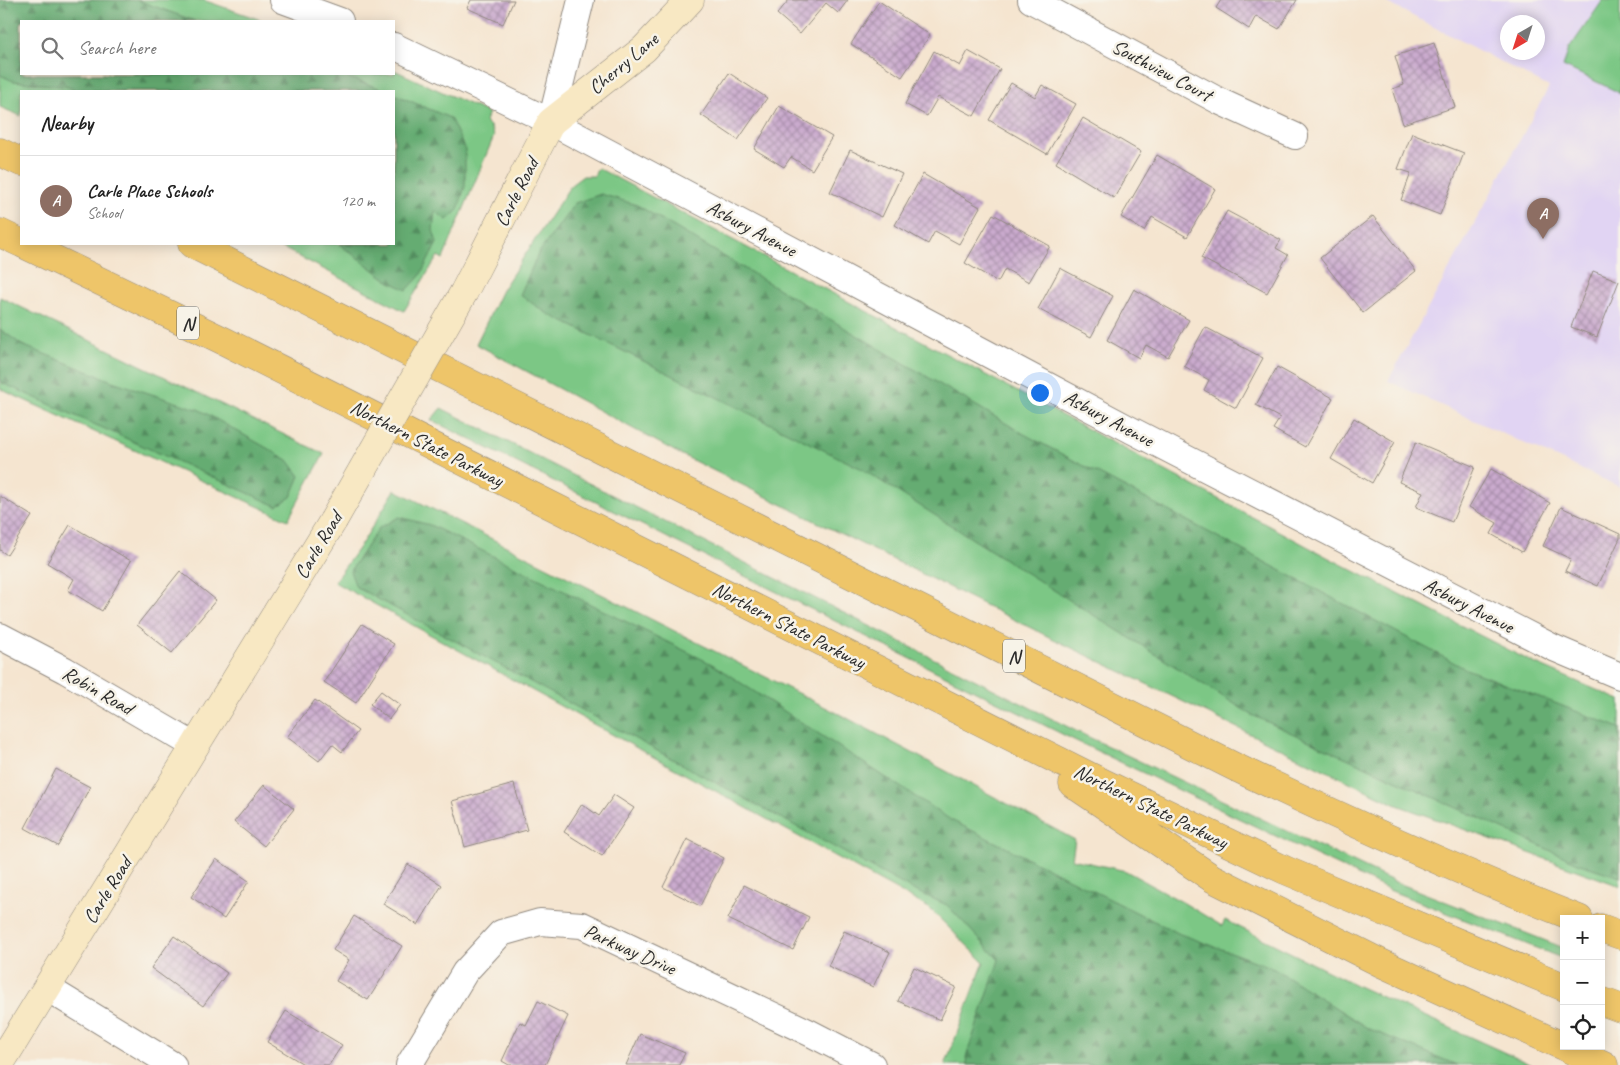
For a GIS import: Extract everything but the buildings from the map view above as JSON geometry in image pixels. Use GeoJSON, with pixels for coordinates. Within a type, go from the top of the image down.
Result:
{"type":"FeatureCollection","features":[{"type":"Feature","properties":{"kind":"highway"},"geometry":{"type":"LineString","coordinates":[[0,152],[20,162]]}},
{"type":"Feature","properties":{"kind":"highway","name":"Northern State Parkway"},"geometry":{"type":"LineString","coordinates":[[0,234],[20,242]]}},
{"type":"Feature","properties":{"kind":"highway","name":"Northern State Parkway"},"geometry":{"type":"LineString","coordinates":[[26,245],[216,337],[1102,782],[1285,870],[1560,985]]}},
{"type":"Feature","properties":{"kind":"highway","name":"N"},"geometry":{"type":"LineString","coordinates":[[194,245],[1235,767],[1430,857],[1569,915]]}},
{"type":"Feature","properties":{"kind":"highway"},"geometry":{"type":"LineString","coordinates":[[985,724],[1212,878],[1397,971],[1604,1065]]}},
{"type":"Feature","properties":{"kind":"highway"},"geometry":{"type":"LineString","coordinates":[[1605,929],[1620,935]]}},
{"type":"Feature","properties":{"kind":"highway"},"geometry":{"type":"LineString","coordinates":[[1605,1002],[1620,1008]]}},
{"type":"Feature","properties":{"kind":"street"},"geometry":{"type":"LineString","coordinates":[[283,0],[337,20]]}},
{"type":"Feature","properties":{"kind":"street","name":"Carle Road"},"geometry":{"type":"LineString","coordinates":[[0,1064],[333,520],[464,292],[551,122],[581,0]]}},
{"type":"Feature","properties":{"kind":"street","name":"Cherry Lane"},"geometry":{"type":"LineString","coordinates":[[551,122],[644,49],[690,0]]}},
{"type":"Feature","properties":{"kind":"street","name":"Southview Court"},"geometry":{"type":"LineString","coordinates":[[1031,0],[1221,102],[1295,136]]}},
{"type":"Feature","properties":{"kind":"street","name":"Asbury Avenue"},"geometry":{"type":"LineString","coordinates":[[395,46],[551,122],[1133,432],[1554,648],[1620,676]]}},
{"type":"Feature","properties":{"kind":"street","name":"Robin Road"},"geometry":{"type":"LineString","coordinates":[[0,636],[66,670],[195,746]]}},
{"type":"Feature","properties":{"kind":"street","name":"Parkway Drive"},"geometry":{"type":"LineString","coordinates":[[409,1065],[465,972],[501,933],[540,922],[582,925],[810,1033],[866,1064]]}},
{"type":"Feature","properties":{"kind":"street"},"geometry":{"type":"LineString","coordinates":[[47,988],[173,1065]]}},
{"type":"Feature","properties":{"kind":"shaded area"},"geometry":{"type":"Polygon","coordinates":[[[1382,0],[1620,0],[1620,487],[1388,381],[1549,87],[1382,0]]]}},
{"type":"Feature","properties":{"kind":"green space"},"geometry":{"type":"Polygon","coordinates":[[[0,0],[203,0],[261,20],[20,20],[20,75],[395,75],[395,70],[489,113],[485,121],[490,126],[494,136],[443,259],[438,256],[404,311],[277,245],[395,245],[395,90],[20,90],[20,116],[0,107],[0,0]]]}},
{"type":"Feature","properties":{"kind":"green space"},"geometry":{"type":"Polygon","coordinates":[[[0,0],[137,0],[192,20],[20,20],[20,75],[342,75],[384,90],[74,90],[69,87],[13,81],[0,75],[0,0]]]}},
{"type":"Feature","properties":{"kind":"green space"},"geometry":{"type":"Polygon","coordinates":[[[1603,0],[1620,0],[1620,93],[1563,66],[1569,49],[1603,0]]]}},
{"type":"Feature","properties":{"kind":"green space"},"geometry":{"type":"Polygon","coordinates":[[[395,94],[450,118],[465,149],[465,186],[458,210],[447,220],[435,211],[433,230],[437,243],[420,276],[407,290],[390,282],[340,245],[395,245],[395,94]]]}},
{"type":"Feature","properties":{"kind":"green space"},"geometry":{"type":"Polygon","coordinates":[[[598,168],[1331,559],[1536,664],[1620,700],[1620,886],[1397,805],[1041,633],[678,453],[476,344],[502,290],[571,185],[583,176],[594,176],[598,168]]]}},
{"type":"Feature","properties":{"kind":"green space"},"geometry":{"type":"Polygon","coordinates":[[[601,194],[637,205],[1024,434],[1466,669],[1620,728],[1620,877],[1580,864],[1252,715],[860,468],[548,314],[520,295],[538,254],[575,203],[601,194]]]}},
{"type":"Feature","properties":{"kind":"green space"},"geometry":{"type":"Polygon","coordinates":[[[0,297],[324,454],[288,520],[0,389],[0,297]]]}},
{"type":"Feature","properties":{"kind":"green space"},"geometry":{"type":"Polygon","coordinates":[[[0,329],[22,345],[112,381],[200,410],[288,460],[300,476],[291,497],[277,506],[0,382],[0,329]]]}},
{"type":"Feature","properties":{"kind":"green space"},"geometry":{"type":"Polygon","coordinates":[[[441,408],[1078,732],[1393,881],[1560,946],[1560,957],[1389,890],[1074,740],[431,420],[441,408]]]}},
{"type":"Feature","properties":{"kind":"green space"},"geometry":{"type":"Polygon","coordinates":[[[395,490],[847,718],[1075,840],[1072,859],[1126,871],[1222,926],[1225,920],[1360,987],[1532,1065],[945,1065],[984,962],[929,908],[334,582],[362,543],[395,490]]]}},
{"type":"Feature","properties":{"kind":"green space"},"geometry":{"type":"Polygon","coordinates":[[[399,517],[430,525],[712,664],[951,820],[1180,934],[1274,968],[1369,1029],[1457,1065],[967,1065],[966,1057],[999,960],[947,905],[915,891],[356,587],[350,571],[379,528],[399,517]]]}},
{"type":"Feature","properties":{"kind":"place","name":"Carle Place Schools"},"geometry":{"type":"Point","coordinates":[1543,239]}}]}
